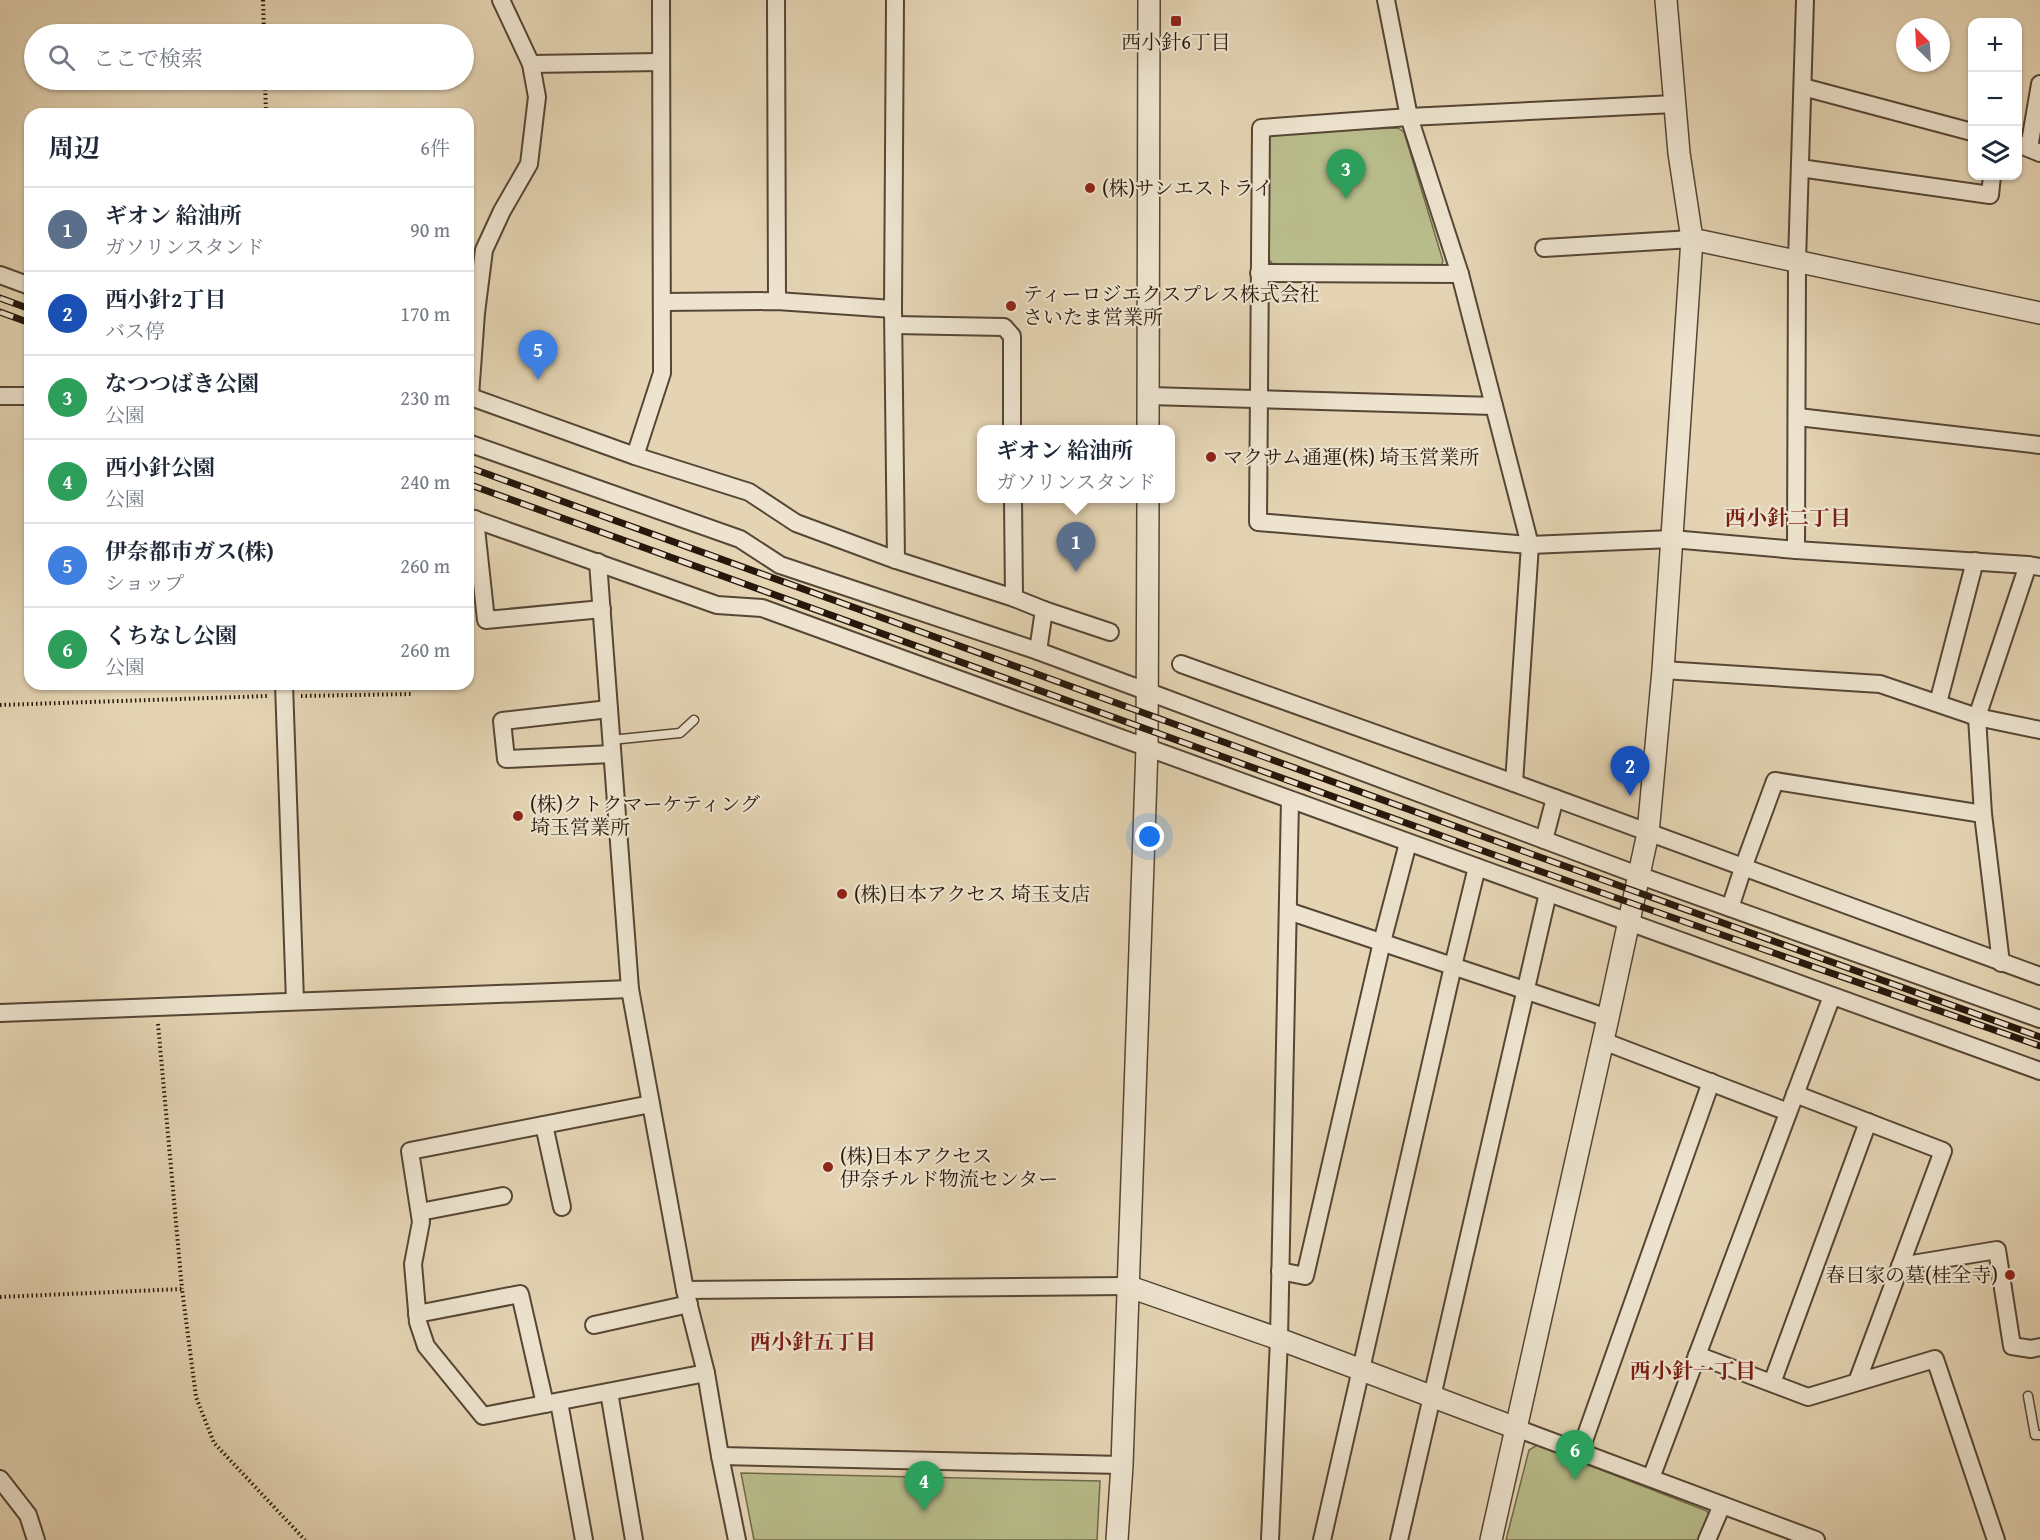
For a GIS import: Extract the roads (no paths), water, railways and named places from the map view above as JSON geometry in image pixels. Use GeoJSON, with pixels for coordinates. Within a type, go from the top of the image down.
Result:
{"type":"FeatureCollection","features":[{"type":"Feature","properties":{"kind":"street"},"geometry":{"type":"LineString","coordinates":[[474,337],[484,250],[502,211],[529,165],[537,97],[531,64],[501,0]]}},
{"type":"Feature","properties":{"kind":"street"},"geometry":{"type":"LineString","coordinates":[[635,456],[662,373],[661,0]]}},
{"type":"Feature","properties":{"kind":"street"},"geometry":{"type":"LineString","coordinates":[[776,0],[777,301]]}},
{"type":"Feature","properties":{"kind":"street"},"geometry":{"type":"LineString","coordinates":[[895,0],[896,560]]}},
{"type":"Feature","properties":{"kind":"street"},"geometry":{"type":"LineString","coordinates":[[1148,425],[1149,0]]}},
{"type":"Feature","properties":{"kind":"street"},"geometry":{"type":"LineString","coordinates":[[1386,0],[1409,117],[1460,274],[1530,545],[1514,783]]}},
{"type":"Feature","properties":{"kind":"street"},"geometry":{"type":"LineString","coordinates":[[1491,1540],[1648,833],[1663,670],[1692,239],[1674,104],[1666,0]]}},
{"type":"Feature","properties":{"kind":"street"},"geometry":{"type":"LineString","coordinates":[[1796,550],[1797,261],[1805,0]]}},
{"type":"Feature","properties":{"kind":"street"},"geometry":{"type":"LineString","coordinates":[[531,64],[660,62]]}},
{"type":"Feature","properties":{"kind":"street"},"geometry":{"type":"LineString","coordinates":[[2029,148],[2040,84]]}},
{"type":"Feature","properties":{"kind":"street"},"geometry":{"type":"LineString","coordinates":[[1803,87],[1968,131]]}},
{"type":"Feature","properties":{"kind":"street"},"geometry":{"type":"LineString","coordinates":[[1674,104],[1409,117],[1260,128],[1258,522],[1530,545],[1672,539],[2034,566],[1977,717],[1983,814],[2001,963]]}},
{"type":"Feature","properties":{"kind":"street"},"geometry":{"type":"LineString","coordinates":[[1800,168],[1990,195],[1992,180]]}},
{"type":"Feature","properties":{"kind":"street"},"geometry":{"type":"LineString","coordinates":[[1544,248],[1692,239],[2040,313]]}},
{"type":"Feature","properties":{"kind":"street"},"geometry":{"type":"LineString","coordinates":[[1259,273],[1460,274]]}},
{"type":"Feature","properties":{"kind":"street"},"geometry":{"type":"LineString","coordinates":[[0,275],[24,284]]}},
{"type":"Feature","properties":{"kind":"street"},"geometry":{"type":"LineString","coordinates":[[662,302],[777,301],[894,317],[1005,327],[1012,336],[1012,425]]}},
{"type":"Feature","properties":{"kind":"street"},"geometry":{"type":"LineString","coordinates":[[0,396],[24,396]]}},
{"type":"Feature","properties":{"kind":"street"},"geometry":{"type":"LineString","coordinates":[[1149,396],[1494,406]]}},
{"type":"Feature","properties":{"kind":"street"},"geometry":{"type":"LineString","coordinates":[[474,398],[635,456],[748,492],[796,523],[896,560],[1110,632]]}},
{"type":"Feature","properties":{"kind":"street"},"geometry":{"type":"LineString","coordinates":[[1798,417],[2040,446]]}},
{"type":"Feature","properties":{"kind":"street"},"geometry":{"type":"LineString","coordinates":[[474,445],[740,539],[780,565],[1038,651],[1638,875],[2040,1019]]}},
{"type":"Feature","properties":{"kind":"street"},"geometry":{"type":"LineString","coordinates":[[1013,503],[1014,598]]}},
{"type":"Feature","properties":{"kind":"street"},"geometry":{"type":"LineString","coordinates":[[1117,1540],[1122,1465],[1147,748],[1148,503]]}},
{"type":"Feature","properties":{"kind":"street"},"geometry":{"type":"LineString","coordinates":[[474,519],[717,605],[762,608],[2040,1071]]}},
{"type":"Feature","properties":{"kind":"street"},"geometry":{"type":"LineString","coordinates":[[474,538],[486,620],[602,609]]}},
{"type":"Feature","properties":{"kind":"street"},"geometry":{"type":"LineString","coordinates":[[1938,703],[1975,561]]}},
{"type":"Feature","properties":{"kind":"street"},"geometry":{"type":"LineString","coordinates":[[598,562],[630,989],[687,1297],[706,1373],[737,1540]]}},
{"type":"Feature","properties":{"kind":"street"},"geometry":{"type":"LineString","coordinates":[[1038,651],[1044,610]]}},
{"type":"Feature","properties":{"kind":"street"},"geometry":{"type":"LineString","coordinates":[[1182,664],[2040,976]]}},
{"type":"Feature","properties":{"kind":"street"},"geometry":{"type":"LineString","coordinates":[[1663,670],[1880,684],[1977,717],[2040,730]]}},
{"type":"Feature","properties":{"kind":"street"},"geometry":{"type":"LineString","coordinates":[[285,690],[295,1001]]}},
{"type":"Feature","properties":{"kind":"street"},"geometry":{"type":"LineString","coordinates":[[609,709],[502,721],[506,759],[612,747]]}},
{"type":"Feature","properties":{"kind":"street"},"geometry":{"type":"LineString","coordinates":[[1731,908],[1775,781],[1983,814]]}},
{"type":"Feature","properties":{"kind":"street"},"geometry":{"type":"LineString","coordinates":[[1544,840],[1555,798]]}},
{"type":"Feature","properties":{"kind":"street"},"geometry":{"type":"LineString","coordinates":[[1270,1540],[1279,1339],[1290,800]]}},
{"type":"Feature","properties":{"kind":"street"},"geometry":{"type":"LineString","coordinates":[[1280,1271],[1305,1276],[1382,942],[1408,843]]}},
{"type":"Feature","properties":{"kind":"street"},"geometry":{"type":"LineString","coordinates":[[1322,1540],[1477,867]]}},
{"type":"Feature","properties":{"kind":"street"},"geometry":{"type":"LineString","coordinates":[[1399,1540],[1548,893]]}},
{"type":"Feature","properties":{"kind":"street"},"geometry":{"type":"LineString","coordinates":[[1288,911],[1608,1017]]}},
{"type":"Feature","properties":{"kind":"street"},"geometry":{"type":"LineString","coordinates":[[0,1013],[630,989]]}},
{"type":"Feature","properties":{"kind":"street"},"geometry":{"type":"LineString","coordinates":[[1651,1479],[1832,996]]}},
{"type":"Feature","properties":{"kind":"street"},"geometry":{"type":"LineString","coordinates":[[1603,1041],[1788,1112]]}},
{"type":"Feature","properties":{"kind":"street"},"geometry":{"type":"LineString","coordinates":[[1580,1452],[1711,1082]]}},
{"type":"Feature","properties":{"kind":"street"},"geometry":{"type":"LineString","coordinates":[[1795,1094],[1943,1151],[1857,1382]]}},
{"type":"Feature","properties":{"kind":"street"},"geometry":{"type":"LineString","coordinates":[[651,1104],[410,1151],[421,1222],[413,1264],[417,1314],[426,1346],[483,1416],[706,1373]]}},
{"type":"Feature","properties":{"kind":"street"},"geometry":{"type":"LineString","coordinates":[[1772,1383],[1868,1122]]}},
{"type":"Feature","properties":{"kind":"street"},"geometry":{"type":"LineString","coordinates":[[544,1125],[562,1207]]}},
{"type":"Feature","properties":{"kind":"street"},"geometry":{"type":"LineString","coordinates":[[420,1212],[503,1196]]}},
{"type":"Feature","properties":{"kind":"street"},"geometry":{"type":"LineString","coordinates":[[1900,1266],[1997,1250],[2012,1346],[2031,1349],[2040,1347]]}},
{"type":"Feature","properties":{"kind":"street"},"geometry":{"type":"LineString","coordinates":[[594,1325],[687,1297],[1127,1286],[1279,1339],[1816,1540]]}},
{"type":"Feature","properties":{"kind":"street"},"geometry":{"type":"LineString","coordinates":[[417,1314],[520,1294],[552,1403],[584,1540]]}},
{"type":"Feature","properties":{"kind":"street"},"geometry":{"type":"LineString","coordinates":[[1697,1355],[1808,1397],[1935,1359],[1996,1540]]}},
{"type":"Feature","properties":{"kind":"street"},"geometry":{"type":"LineString","coordinates":[[609,1392],[634,1540]]}},
{"type":"Feature","properties":{"kind":"street"},"geometry":{"type":"LineString","coordinates":[[720,1456],[1122,1465]]}},
{"type":"Feature","properties":{"kind":"street"},"geometry":{"type":"LineString","coordinates":[[0,1479],[28,1515],[36,1540]]}},
{"type":"Feature","properties":{"kind":"street"},"geometry":{"type":"LineString","coordinates":[[1707,1540],[1722,1505]]}},
{"type":"Feature","properties":{"kind":"lane"},"geometry":{"type":"LineString","coordinates":[[612,747],[680,733],[694,720]]}},
{"type":"Feature","properties":{"kind":"lane"},"geometry":{"type":"LineString","coordinates":[[2028,1396],[2035,1435],[2040,1435]]}},
{"type":"Feature","properties":{"kind":"railway"},"geometry":{"type":"LineString","coordinates":[[0,298],[24,307]]}},
{"type":"Feature","properties":{"kind":"railway"},"geometry":{"type":"LineString","coordinates":[[0,312],[24,321]]}},
{"type":"Feature","properties":{"kind":"railway"},"geometry":{"type":"LineString","coordinates":[[474,469],[2040,1037]]}},
{"type":"Feature","properties":{"kind":"railway"},"geometry":{"type":"LineString","coordinates":[[474,486],[1525,866],[2040,1046]]}},
{"type":"Feature","properties":{"kind":"place","name":"西小針6丁目"},"geometry":{"type":"Point","coordinates":[1176,21]}},
{"type":"Feature","properties":{"kind":"place","name":"(株)サンエストライ"},"geometry":{"type":"Point","coordinates":[1090,188]}},
{"type":"Feature","properties":{"kind":"place","name":"なつつばき公園"},"geometry":{"type":"Point","coordinates":[1346,199]}},
{"type":"Feature","properties":{"kind":"place","name":"ティーロジエクスプレス株式会社 さいたま営業所"},"geometry":{"type":"Point","coordinates":[1011,306]}},
{"type":"Feature","properties":{"kind":"place","name":"伊奈都市ガス(株)"},"geometry":{"type":"Point","coordinates":[538,380]}},
{"type":"Feature","properties":{"kind":"place","name":"マクサム通運(株) 埼玉営業所"},"geometry":{"type":"Point","coordinates":[1211,457]}},
{"type":"Feature","properties":{"kind":"place","name":"ギオン 給油所"},"geometry":{"type":"Point","coordinates":[1076,572]}},
{"type":"Feature","properties":{"kind":"place","name":"西小針2丁目"},"geometry":{"type":"Point","coordinates":[1630,796]}},
{"type":"Feature","properties":{"kind":"place","name":"(株)クトクマーケティング 埼玉営業所"},"geometry":{"type":"Point","coordinates":[518,816]}},
{"type":"Feature","properties":{"kind":"place","name":"(株)日本アクセス 埼玉支店"},"geometry":{"type":"Point","coordinates":[842,894]}},
{"type":"Feature","properties":{"kind":"place","name":"(株)日本アクセス 伊奈チルド物流センター"},"geometry":{"type":"Point","coordinates":[828,1167]}},
{"type":"Feature","properties":{"kind":"place","name":"春日家の墓(桂全寺)"},"geometry":{"type":"Point","coordinates":[2010,1275]}},
{"type":"Feature","properties":{"kind":"place","name":"くちなし公園"},"geometry":{"type":"Point","coordinates":[1575,1480]}},
{"type":"Feature","properties":{"kind":"place","name":"西小針公園"},"geometry":{"type":"Point","coordinates":[924,1511]}},
{"type":"Feature","properties":{"kind":"district","name":"西小針二丁目"},"geometry":{"type":"Point","coordinates":[1788,518]}},
{"type":"Feature","properties":{"kind":"district","name":"西小針五丁目"},"geometry":{"type":"Point","coordinates":[813,1342]}},
{"type":"Feature","properties":{"kind":"district","name":"西小針一丁目"},"geometry":{"type":"Point","coordinates":[1693,1371]}}]}
